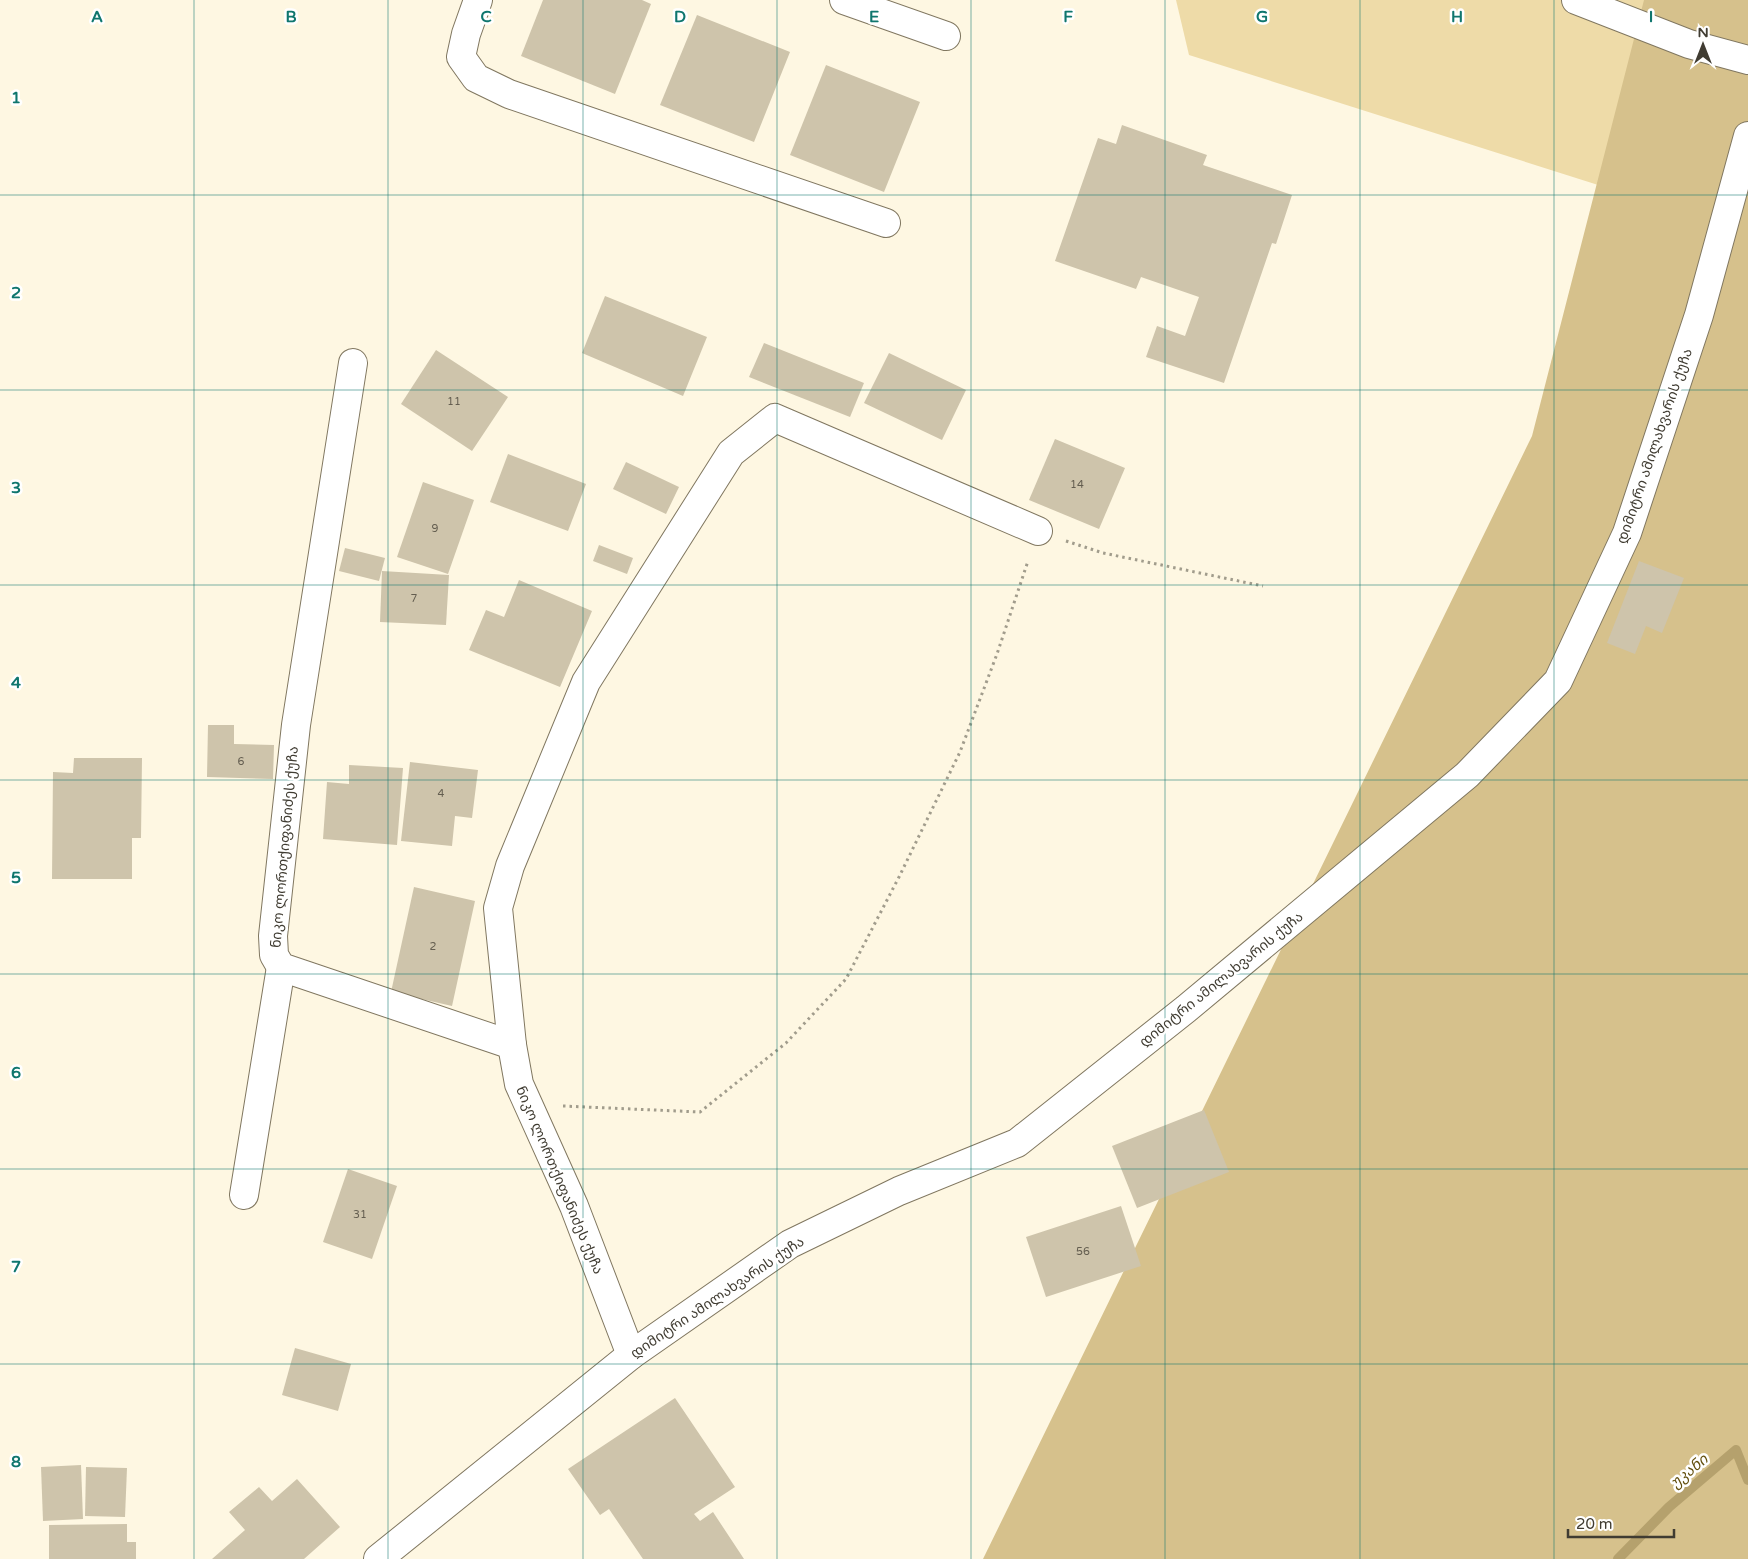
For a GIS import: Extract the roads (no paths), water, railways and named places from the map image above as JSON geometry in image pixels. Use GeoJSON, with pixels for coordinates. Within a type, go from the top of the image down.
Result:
{"type":"FeatureCollection","features":[{"type":"Feature","properties":{"kind":"street"},"geometry":{"type":"LineString","coordinates":[[478,0],[466,34],[461,57],[476,78],[509,94],[886,223]]}},
{"type":"Feature","properties":{"kind":"street"},"geometry":{"type":"LineString","coordinates":[[844,0],[946,36]]}},
{"type":"Feature","properties":{"kind":"street"},"geometry":{"type":"LineString","coordinates":[[1576,0],[1689,44],[1748,60]]}},
{"type":"Feature","properties":{"kind":"street","name":"დიმიტრი ამილახვარის ქუჩა"},"geometry":{"type":"LineString","coordinates":[[378,1559],[631,1355],[790,1244],[899,1191],[1017,1143],[1186,1009],[1467,775],[1558,681],[1627,533],[1698,314],[1748,136]]}},
{"type":"Feature","properties":{"kind":"street","name":"ნიკო ლორთქიფანიძეს ქუჩა"},"geometry":{"type":"LineString","coordinates":[[353,363],[296,725],[273,936],[274,955],[281,967],[512,1045],[519,1084],[574,1206],[631,1355]]}},
{"type":"Feature","properties":{"kind":"street"},"geometry":{"type":"LineString","coordinates":[[512,1045],[498,908],[510,866],[586,682],[731,453],[775,418],[1038,531]]}},
{"type":"Feature","properties":{"kind":"street"},"geometry":{"type":"LineString","coordinates":[[244,1195],[281,967]]}},
{"type":"Feature","properties":{"kind":"waterway","name":"უკანი"},"geometry":{"type":"LineString","coordinates":[[1618,1559],[1669,1507],[1736,1450],[1748,1480]]}}]}
